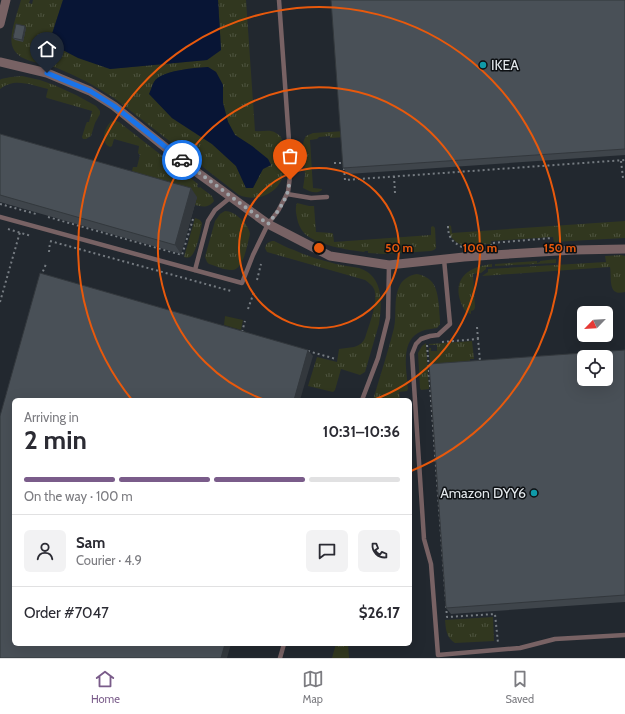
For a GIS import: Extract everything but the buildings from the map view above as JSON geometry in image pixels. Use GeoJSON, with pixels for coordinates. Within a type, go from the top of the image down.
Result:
{"type":"FeatureCollection","features":[{"type":"Feature","properties":{"kind":"street"},"geometry":{"type":"LineString","coordinates":[[0,24],[6,0]]}},
{"type":"Feature","properties":{"kind":"street"},"geometry":{"type":"LineString","coordinates":[[0,62],[47,73],[90,91],[114,106],[191,168],[268,224],[330,256],[389,265],[464,257],[574,250],[625,249]]}},
{"type":"Feature","properties":{"kind":"lane"},"geometry":{"type":"LineString","coordinates":[[0,217],[242,283],[252,255],[268,224],[278,211],[288,192],[291,169],[279,0]]}},
{"type":"Feature","properties":{"kind":"lane"},"geometry":{"type":"LineString","coordinates":[[287,194],[311,198],[327,197]]}},
{"type":"Feature","properties":{"kind":"lane"},"geometry":{"type":"LineString","coordinates":[[195,270],[208,221],[215,210],[231,197]]}},
{"type":"Feature","properties":{"kind":"lane"},"geometry":{"type":"LineString","coordinates":[[444,259],[450,324],[438,335],[421,339],[416,344],[412,354],[424,539],[431,564],[438,654],[520,648],[555,639],[625,635]]}},
{"type":"Feature","properties":{"kind":"lane"},"geometry":{"type":"LineString","coordinates":[[363,398],[378,358],[388,318],[389,265]]}},
{"type":"Feature","properties":{"kind":"lane"},"geometry":{"type":"LineString","coordinates":[[280,658],[283,646]]}},
{"type":"Feature","properties":{"kind":"path"},"geometry":{"type":"LineString","coordinates":[[621,160],[622,178]]}},
{"type":"Feature","properties":{"kind":"path"},"geometry":{"type":"LineString","coordinates":[[334,163],[343,162],[345,180],[625,160]]}},
{"type":"Feature","properties":{"kind":"path"},"geometry":{"type":"LineString","coordinates":[[394,176],[395,193]]}},
{"type":"Feature","properties":{"kind":"path"},"geometry":{"type":"LineString","coordinates":[[0,204],[36,214]]}},
{"type":"Feature","properties":{"kind":"path"},"geometry":{"type":"LineString","coordinates":[[48,217],[182,255],[193,218]]}},
{"type":"Feature","properties":{"kind":"path"},"geometry":{"type":"LineString","coordinates":[[448,226],[450,237],[455,243],[462,247]]}},
{"type":"Feature","properties":{"kind":"path"},"geometry":{"type":"LineString","coordinates":[[8,229],[31,236]]}},
{"type":"Feature","properties":{"kind":"path"},"geometry":{"type":"LineString","coordinates":[[0,302],[20,232]]}},
{"type":"Feature","properties":{"kind":"path"},"geometry":{"type":"LineString","coordinates":[[49,252],[51,236]]}},
{"type":"Feature","properties":{"kind":"path"},"geometry":{"type":"LineString","coordinates":[[484,246],[492,245],[492,243],[552,238]]}},
{"type":"Feature","properties":{"kind":"path"},"geometry":{"type":"LineString","coordinates":[[50,242],[230,291]]}},
{"type":"Feature","properties":{"kind":"path"},"geometry":{"type":"LineString","coordinates":[[41,276],[46,264]]}},
{"type":"Feature","properties":{"kind":"path"},"geometry":{"type":"LineString","coordinates":[[257,280],[261,264]]}},
{"type":"Feature","properties":{"kind":"path"},"geometry":{"type":"LineString","coordinates":[[248,309],[254,292]]}},
{"type":"Feature","properties":{"kind":"path"},"geometry":{"type":"LineString","coordinates":[[242,332],[245,321]]}},
{"type":"Feature","properties":{"kind":"path"},"geometry":{"type":"LineString","coordinates":[[477,327],[480,361]]}},
{"type":"Feature","properties":{"kind":"path"},"geometry":{"type":"LineString","coordinates":[[438,342],[478,339]]}},
{"type":"Feature","properties":{"kind":"path"},"geometry":{"type":"LineString","coordinates":[[430,342],[427,344],[447,617],[495,614],[498,650]]}},
{"type":"Feature","properties":{"kind":"path"},"geometry":{"type":"LineString","coordinates":[[307,351],[336,359]]}},
{"type":"Feature","properties":{"kind":"green space"},"geometry":{"type":"Polygon","coordinates":[[[21,0],[30,0],[29,3],[32,4],[33,0],[63,0],[52,34],[110,69],[207,60],[221,50],[218,0],[246,0],[255,131],[274,132],[282,139],[284,169],[282,179],[278,185],[268,194],[261,197],[254,198],[239,195],[114,98],[64,71],[21,57],[13,49],[11,40],[21,0]],[[208,67],[171,72],[158,78],[154,82],[150,94],[172,118],[212,144],[236,166],[246,188],[263,169],[271,165],[268,159],[235,135],[228,122],[223,103],[223,85],[216,72],[208,67]]]}},
{"type":"Feature","properties":{"kind":"green space"},"geometry":{"type":"Polygon","coordinates":[[[22,76],[54,85],[96,106],[100,111],[100,114],[95,123],[91,136],[86,139],[83,139],[82,137],[92,111],[47,98],[48,89],[29,84],[11,83],[0,89],[1,79],[22,76]]]}},
{"type":"Feature","properties":{"kind":"green space"},"geometry":{"type":"Polygon","coordinates":[[[112,121],[119,122],[198,184],[197,186],[212,196],[214,201],[210,205],[195,205],[197,197],[130,178],[133,167],[137,167],[140,155],[138,153],[139,146],[114,139],[112,146],[110,147],[107,145],[104,134],[107,126],[112,121]]]}},
{"type":"Feature","properties":{"kind":"green space"},"geometry":{"type":"Polygon","coordinates":[[[345,131],[345,137],[330,138],[330,136],[310,140],[313,188],[322,190],[315,192],[303,188],[305,175],[303,144],[306,136],[313,133],[345,131]]]}},
{"type":"Feature","properties":{"kind":"green space"},"geometry":{"type":"Polygon","coordinates":[[[297,203],[314,206],[316,232],[332,233],[334,242],[431,235],[431,227],[433,226],[435,228],[436,248],[431,251],[384,254],[350,250],[325,244],[310,238],[302,231],[297,218],[297,203]]]}},
{"type":"Feature","properties":{"kind":"green space"},"geometry":{"type":"Polygon","coordinates":[[[225,211],[233,213],[241,219],[247,226],[250,234],[242,262],[235,269],[231,270],[209,264],[205,257],[215,221],[220,214],[225,211]]]}},
{"type":"Feature","properties":{"kind":"green space"},"geometry":{"type":"Polygon","coordinates":[[[195,218],[200,220],[202,223],[196,247],[192,255],[186,258],[184,257],[195,218]]]}},
{"type":"Feature","properties":{"kind":"green space"},"geometry":{"type":"Polygon","coordinates":[[[625,221],[625,238],[554,242],[553,237],[491,241],[491,244],[463,246],[451,237],[449,225],[451,226],[452,233],[625,221]]]}},
{"type":"Feature","properties":{"kind":"green space"},"geometry":{"type":"Polygon","coordinates":[[[274,241],[316,258],[336,264],[359,268],[373,277],[380,291],[381,308],[379,324],[365,372],[360,375],[341,369],[335,390],[333,392],[308,386],[317,357],[337,362],[339,349],[354,347],[363,342],[373,313],[375,300],[374,289],[365,280],[267,252],[265,248],[266,245],[269,242],[274,241]]]}},
{"type":"Feature","properties":{"kind":"green space"},"geometry":{"type":"Polygon","coordinates":[[[605,256],[625,256],[625,292],[619,293],[615,292],[613,289],[610,267],[482,276],[488,272],[488,269],[606,262],[605,256]]]}},
{"type":"Feature","properties":{"kind":"green space"},"geometry":{"type":"Polygon","coordinates":[[[556,259],[556,263],[495,266],[495,264],[537,261],[537,263],[540,261],[556,259]]]}},
{"type":"Feature","properties":{"kind":"green space"},"geometry":{"type":"Polygon","coordinates":[[[492,264],[492,267],[486,267],[486,269],[481,273],[473,274],[475,307],[474,310],[471,311],[471,314],[466,312],[460,300],[459,294],[462,277],[473,269],[492,264]]]}},
{"type":"Feature","properties":{"kind":"green space"},"geometry":{"type":"Polygon","coordinates":[[[417,274],[423,276],[428,278],[434,285],[439,305],[440,324],[437,328],[422,331],[415,335],[410,341],[406,356],[407,391],[399,392],[400,398],[374,398],[394,328],[398,290],[401,283],[409,276],[417,274]]]}},
{"type":"Feature","properties":{"kind":"green space"},"geometry":{"type":"Polygon","coordinates":[[[225,316],[243,320],[241,330],[224,325],[225,316]]]}},
{"type":"Feature","properties":{"kind":"green space"},"geometry":{"type":"Polygon","coordinates":[[[472,341],[474,359],[470,359],[470,361],[430,365],[429,348],[431,348],[431,351],[437,351],[437,345],[429,344],[472,341]]]}},
{"type":"Feature","properties":{"kind":"green space"},"geometry":{"type":"Polygon","coordinates":[[[426,343],[429,389],[421,390],[418,353],[422,346],[426,343]]]}},
{"type":"Feature","properties":{"kind":"green space"},"geometry":{"type":"Polygon","coordinates":[[[493,617],[494,641],[455,643],[447,633],[445,620],[493,617]]]}},
{"type":"Feature","properties":{"kind":"green space"},"geometry":{"type":"Polygon","coordinates":[[[335,646],[348,646],[349,658],[332,658],[335,646]]]}},
{"type":"Feature","properties":{"kind":"water"},"geometry":{"type":"Polygon","coordinates":[[[63,0],[218,0],[221,50],[207,60],[110,69],[78,58],[57,47],[52,34],[63,0]]]}},
{"type":"Feature","properties":{"kind":"water"},"geometry":{"type":"Polygon","coordinates":[[[208,67],[216,72],[223,85],[223,103],[228,122],[235,135],[268,159],[271,165],[263,169],[253,188],[246,188],[236,166],[212,144],[172,118],[149,94],[154,82],[164,75],[179,70],[208,67]]]}},
{"type":"Feature","properties":{"kind":"way so far"},"geometry":{"type":"LineString","coordinates":[[182,160],[268,224],[278,211],[288,192],[290,180]]}},
{"type":"Feature","properties":{"kind":"place","name":"IKEA"},"geometry":{"type":"Point","coordinates":[483,65]}},
{"type":"Feature","properties":{"kind":"place","name":"Amazon DYY6"},"geometry":{"type":"Point","coordinates":[534,493]}},
{"type":"Feature","properties":{"kind":"route"},"geometry":{"type":"LineString","coordinates":[[47,73],[90,91],[114,106],[182,160]]}}]}
